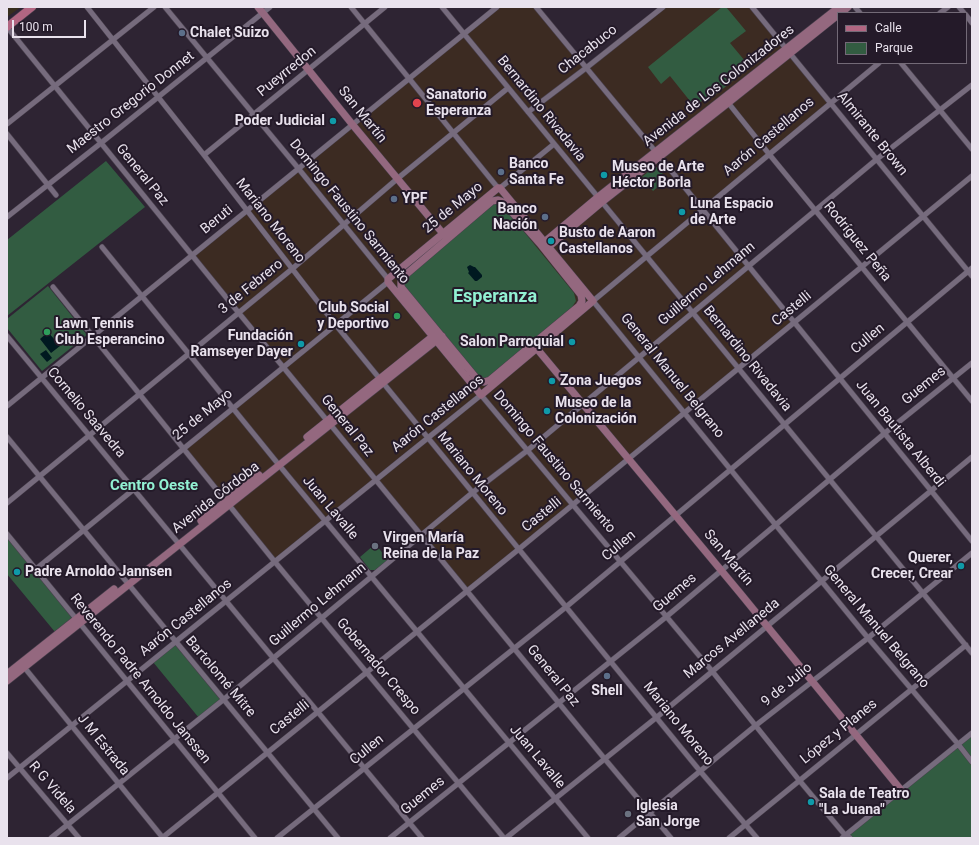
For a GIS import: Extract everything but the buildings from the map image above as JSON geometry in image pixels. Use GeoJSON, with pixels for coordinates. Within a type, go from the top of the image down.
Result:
{"type":"FeatureCollection","features":[{"type":"Feature","properties":{"kind":"main road"},"geometry":{"type":"LineString","coordinates":[[7,27],[32,7]]}},
{"type":"Feature","properties":{"kind":"main road","name":"Avenida de Los Colonizadores"},"geometry":{"type":"LineString","coordinates":[[545,246],[600,200],[788,51],[839,7]]}},
{"type":"Feature","properties":{"kind":"main road","name":"San Martín"},"geometry":{"type":"LineString","coordinates":[[260,10],[445,236]]}},
{"type":"Feature","properties":{"kind":"main road","name":"Avenida de Los Colonizadores"},"geometry":{"type":"LineString","coordinates":[[788,51],[837,16]]}},
{"type":"Feature","properties":{"kind":"main road","name":"25 de Mayo"},"geometry":{"type":"LineString","coordinates":[[403,277],[445,236],[499,188]]}},
{"type":"Feature","properties":{"kind":"main road","name":"General Manuel Belgrano"},"geometry":{"type":"LineString","coordinates":[[499,188],[545,246],[581,295],[582,300],[579,306]]}},
{"type":"Feature","properties":{"kind":"main road","name":"25 de Mayo"},"geometry":{"type":"LineString","coordinates":[[388,281],[492,201],[501,200]]}},
{"type":"Feature","properties":{"kind":"main road","name":"General Manuel Belgrano"},"geometry":{"type":"LineString","coordinates":[[501,200],[545,246],[593,301]]}},
{"type":"Feature","properties":{"kind":"main road","name":"Domingo Faustino Sarmiento"},"geometry":{"type":"LineString","coordinates":[[403,277],[401,282],[402,287],[481,395]]}},
{"type":"Feature","properties":{"kind":"main road","name":"Domingo Faustino Sarmiento"},"geometry":{"type":"LineString","coordinates":[[388,281],[477,379]]}},
{"type":"Feature","properties":{"kind":"main road","name":"Aarón Castellanos"},"geometry":{"type":"LineString","coordinates":[[477,379],[484,382],[490,380],[593,301]]}},
{"type":"Feature","properties":{"kind":"main road","name":"Aarón Castellanos"},"geometry":{"type":"LineString","coordinates":[[481,395],[579,306]]}},
{"type":"Feature","properties":{"kind":"main road","name":"Avenida Córdoba"},"geometry":{"type":"LineString","coordinates":[[7,674],[78,621],[437,336]]}},
{"type":"Feature","properties":{"kind":"main road","name":"San Martín"},"geometry":{"type":"LineString","coordinates":[[535,346],[812,680],[901,790]]}},
{"type":"Feature","properties":{"kind":"main road","name":"Avenida Córdoba"},"geometry":{"type":"LineString","coordinates":[[7,681],[78,621]]}},
{"type":"Feature","properties":{"kind":"street","name":"Mariano Moreno"},"geometry":{"type":"LineString","coordinates":[[87,7],[335,324],[700,771],[757,838]]}},
{"type":"Feature","properties":{"kind":"street"},"geometry":{"type":"LineString","coordinates":[[7,124],[154,7]]}},
{"type":"Feature","properties":{"kind":"street","name":"Domingo Faustino Sarmiento"},"geometry":{"type":"LineString","coordinates":[[165,7],[298,168],[388,281]]}},
{"type":"Feature","properties":{"kind":"street","name":"Maestro Gregorio Donnet"},"geometry":{"type":"LineString","coordinates":[[7,217],[207,58],[260,10],[270,7]]}},
{"type":"Feature","properties":{"kind":"street","name":"General Manuel Belgrano"},"geometry":{"type":"LineString","coordinates":[[351,7],[499,188]]}},
{"type":"Feature","properties":{"kind":"street","name":"Pueyrredon"},"geometry":{"type":"LineString","coordinates":[[204,155],[385,7]]}},
{"type":"Feature","properties":{"kind":"street","name":"Bernardino Rivadavia"},"geometry":{"type":"LineString","coordinates":[[442,7],[972,653]]}},
{"type":"Feature","properties":{"kind":"street","name":"Beruti"},"geometry":{"type":"LineString","coordinates":[[7,406],[497,7]]}},
{"type":"Feature","properties":{"kind":"street","name":"Juan Bautista Alberdi"},"geometry":{"type":"LineString","coordinates":[[536,7],[658,154],[972,541]]}},
{"type":"Feature","properties":{"kind":"street"},"geometry":{"type":"LineString","coordinates":[[652,7],[656,12]]}},
{"type":"Feature","properties":{"kind":"street","name":"Chacabuco"},"geometry":{"type":"LineString","coordinates":[[528,112],[663,7]]}},
{"type":"Feature","properties":{"kind":"street","name":"Almirante Brown"},"geometry":{"type":"LineString","coordinates":[[752,7],[923,216],[970,269],[972,276]]}},
{"type":"Feature","properties":{"kind":"street","name":"General Paz"},"geometry":{"type":"LineString","coordinates":[[7,27],[376,481],[671,838]]}},
{"type":"Feature","properties":{"kind":"street","name":"Aarón Castellanos"},"geometry":{"type":"LineString","coordinates":[[593,301],[878,64]]}},
{"type":"Feature","properties":{"kind":"street"},"geometry":{"type":"LineString","coordinates":[[902,64],[972,149]]}},
{"type":"Feature","properties":{"kind":"street","name":"Guillermo Lehmann"},"geometry":{"type":"LineString","coordinates":[[51,838],[223,700],[472,493],[528,450],[877,159],[972,85]]}},
{"type":"Feature","properties":{"kind":"street","name":"3 de Febrero"},"geometry":{"type":"LineString","coordinates":[[7,503],[292,269],[397,179],[508,88]]}},
{"type":"Feature","properties":{"kind":"street","name":"Rodríguez Peña"},"geometry":{"type":"LineString","coordinates":[[727,100],[769,154],[972,401]]}},
{"type":"Feature","properties":{"kind":"street"},"geometry":{"type":"LineString","coordinates":[[7,134],[56,194]]}},
{"type":"Feature","properties":{"kind":"street","name":"25 de Mayo"},"geometry":{"type":"LineString","coordinates":[[499,188],[554,144]]}},
{"type":"Feature","properties":{"kind":"street","name":"Castelli"},"geometry":{"type":"LineString","coordinates":[[162,838],[573,505],[972,176]]}},
{"type":"Feature","properties":{"kind":"street","name":"Juan Lavalle"},"geometry":{"type":"LineString","coordinates":[[102,247],[278,463],[588,838]]}},
{"type":"Feature","properties":{"kind":"street","name":"Cullen"},"geometry":{"type":"LineString","coordinates":[[277,838],[620,562],[970,269]]}},
{"type":"Feature","properties":{"kind":"street","name":"25 de Mayo"},"geometry":{"type":"LineString","coordinates":[[36,569],[388,281]]}},
{"type":"Feature","properties":{"kind":"street","name":"Gobernador Crespo"},"geometry":{"type":"LineString","coordinates":[[52,287],[322,618],[505,838]]}},
{"type":"Feature","properties":{"kind":"street","name":"General Manuel Belgrano"},"geometry":{"type":"LineString","coordinates":[[593,301],[868,638],[972,762]]}},
{"type":"Feature","properties":{"kind":"street","name":"Cornelio Saavedra"},"geometry":{"type":"LineString","coordinates":[[7,336],[422,838]]}},
{"type":"Feature","properties":{"kind":"street","name":"Guemes"},"geometry":{"type":"LineString","coordinates":[[390,838],[666,617],[885,433],[972,363]]}},
{"type":"Feature","properties":{"kind":"street","name":"Domingo Faustino Sarmiento"},"geometry":{"type":"LineString","coordinates":[[481,395],[712,671],[798,780],[846,837]]}},
{"type":"Feature","properties":{"kind":"street","name":"Aarón Castellanos"},"geometry":{"type":"LineString","coordinates":[[7,778],[481,395]]}},
{"type":"Feature","properties":{"kind":"street","name":"Bartolomé Mitre"},"geometry":{"type":"LineString","coordinates":[[7,437],[338,838]]}},
{"type":"Feature","properties":{"kind":"street","name":"Marcos Avellaneda"},"geometry":{"type":"LineString","coordinates":[[505,838],[657,717],[972,457]]}},
{"type":"Feature","properties":{"kind":"street","name":"Reverendo Padre Arnoldo Janssen"},"geometry":{"type":"LineString","coordinates":[[7,534],[254,838]]}},
{"type":"Feature","properties":{"kind":"street","name":"9 de Julio"},"geometry":{"type":"LineString","coordinates":[[619,838],[755,726],[812,680],[868,638],[972,553]]}},
{"type":"Feature","properties":{"kind":"street","name":"López y Planes"},"geometry":{"type":"LineString","coordinates":[[729,838],[798,780],[966,645]]}},
{"type":"Feature","properties":{"kind":"street","name":"J M Estrada"},"geometry":{"type":"LineString","coordinates":[[24,667],[162,838]]}},
{"type":"Feature","properties":{"kind":"street"},"geometry":{"type":"LineString","coordinates":[[846,837],[901,790],[972,733]]}},
{"type":"Feature","properties":{"kind":"street","name":"R G Videla"},"geometry":{"type":"LineString","coordinates":[[7,753],[79,838]]}},
{"type":"Feature","properties":{"kind":"shaded area"},"geometry":{"type":"Polygon","coordinates":[[[7,7],[21,7],[7,17],[7,7]]]}},
{"type":"Feature","properties":{"kind":"shaded area"},"geometry":{"type":"Polygon","coordinates":[[[497,7],[536,7],[586,68],[664,7],[753,7],[831,103],[703,210],[795,322],[467,591],[376,481],[275,562],[183,449],[283,367],[193,255],[497,7]]]}},
{"type":"Feature","properties":{"kind":"green space"},"geometry":{"type":"Polygon","coordinates":[[[722,7],[726,7],[746,31],[730,43],[750,67],[709,100],[707,98],[694,106],[670,76],[661,84],[648,67],[722,7]]]}},
{"type":"Feature","properties":{"kind":"green space"},"geometry":{"type":"Polygon","coordinates":[[[106,161],[145,207],[7,316],[7,240],[106,161]]]}},
{"type":"Feature","properties":{"kind":"green space"},"geometry":{"type":"Polygon","coordinates":[[[654,167],[657,167],[667,179],[653,191],[642,177],[654,167]]]}},
{"type":"Feature","properties":{"kind":"green space"},"geometry":{"type":"Polygon","coordinates":[[[494,204],[503,206],[574,293],[576,301],[572,307],[488,377],[482,379],[404,287],[404,280],[494,204]]]}},
{"type":"Feature","properties":{"kind":"green space","name":"Lawn Tennis Club Esperancino"},"geometry":{"type":"Polygon","coordinates":[[[48,286],[87,335],[42,371],[7,328],[7,319],[48,286]]]}},
{"type":"Feature","properties":{"kind":"green space"},"geometry":{"type":"Polygon","coordinates":[[[7,534],[74,617],[55,632],[7,574],[7,534]]]}},
{"type":"Feature","properties":{"kind":"green space"},"geometry":{"type":"Polygon","coordinates":[[[374,545],[377,546],[388,560],[375,570],[370,570],[360,557],[374,545]]]}},
{"type":"Feature","properties":{"kind":"green space"},"geometry":{"type":"Polygon","coordinates":[[[176,643],[222,699],[199,718],[153,662],[176,643]]]}},
{"type":"Feature","properties":{"kind":"green space"},"geometry":{"type":"Polygon","coordinates":[[[972,733],[972,838],[842,838],[972,733]]]}},
{"type":"Feature","properties":{"kind":"water"},"geometry":{"type":"Polygon","coordinates":[[[470,265],[475,267],[482,275],[482,277],[477,281],[475,281],[468,273],[467,267],[470,265]]]}},
{"type":"Feature","properties":{"kind":"water"},"geometry":{"type":"Polygon","coordinates":[[[48,332],[60,346],[51,353],[40,339],[48,332]]]}},
{"type":"Feature","properties":{"kind":"water"},"geometry":{"type":"Polygon","coordinates":[[[46,350],[52,358],[47,362],[40,354],[46,350]]]}},
{"type":"Feature","properties":{"kind":"place","name":"Chalet Suizo"},"geometry":{"type":"Point","coordinates":[182,33]}},
{"type":"Feature","properties":{"kind":"place","name":"Sanatorio Esperanza"},"geometry":{"type":"Point","coordinates":[417,103]}},
{"type":"Feature","properties":{"kind":"place","name":"Poder Judicial"},"geometry":{"type":"Point","coordinates":[333,121]}},
{"type":"Feature","properties":{"kind":"place","name":"Banco Santa Fe"},"geometry":{"type":"Point","coordinates":[501,172]}},
{"type":"Feature","properties":{"kind":"place","name":"Museo de Arte Héctor Borla"},"geometry":{"type":"Point","coordinates":[604,175]}},
{"type":"Feature","properties":{"kind":"place","name":"YPF"},"geometry":{"type":"Point","coordinates":[394,199]}},
{"type":"Feature","properties":{"kind":"place","name":"Luna Espacio de Arte"},"geometry":{"type":"Point","coordinates":[682,212]}},
{"type":"Feature","properties":{"kind":"place","name":"Banco Nación"},"geometry":{"type":"Point","coordinates":[545,217]}},
{"type":"Feature","properties":{"kind":"place","name":"Busto de Aaron Castellanos"},"geometry":{"type":"Point","coordinates":[551,241]}},
{"type":"Feature","properties":{"kind":"place","name":"Club Social y Deportivo"},"geometry":{"type":"Point","coordinates":[397,316]}},
{"type":"Feature","properties":{"kind":"place","name":"Lawn Tennis Club Esperancino"},"geometry":{"type":"Point","coordinates":[47,332]}},
{"type":"Feature","properties":{"kind":"place","name":"Salon Parroquial"},"geometry":{"type":"Point","coordinates":[572,342]}},
{"type":"Feature","properties":{"kind":"place","name":"Fundación Ramseyer Dayer"},"geometry":{"type":"Point","coordinates":[301,344]}},
{"type":"Feature","properties":{"kind":"place","name":"Zona Juegos"},"geometry":{"type":"Point","coordinates":[552,381]}},
{"type":"Feature","properties":{"kind":"place","name":"Museo de la Colonización"},"geometry":{"type":"Point","coordinates":[547,411]}},
{"type":"Feature","properties":{"kind":"place","name":"Virgen María Reina de la Paz"},"geometry":{"type":"Point","coordinates":[375,546]}},
{"type":"Feature","properties":{"kind":"place","name":"Querer, Crecer, Crear"},"geometry":{"type":"Point","coordinates":[961,566]}},
{"type":"Feature","properties":{"kind":"place","name":"Padre Arnoldo Jannsen"},"geometry":{"type":"Point","coordinates":[17,572]}},
{"type":"Feature","properties":{"kind":"place","name":"Shell"},"geometry":{"type":"Point","coordinates":[607,676]}},
{"type":"Feature","properties":{"kind":"place","name":"Sala de Teatro \"La Juana\""},"geometry":{"type":"Point","coordinates":[811,802]}},
{"type":"Feature","properties":{"kind":"place","name":"Iglesia San Jorge"},"geometry":{"type":"Point","coordinates":[628,814]}},
{"type":"Feature","properties":{"kind":"district","name":"Esperanza"},"geometry":{"type":"Point","coordinates":[495,297]}},
{"type":"Feature","properties":{"kind":"district","name":"Centro Oeste"},"geometry":{"type":"Point","coordinates":[154,486]}}]}
